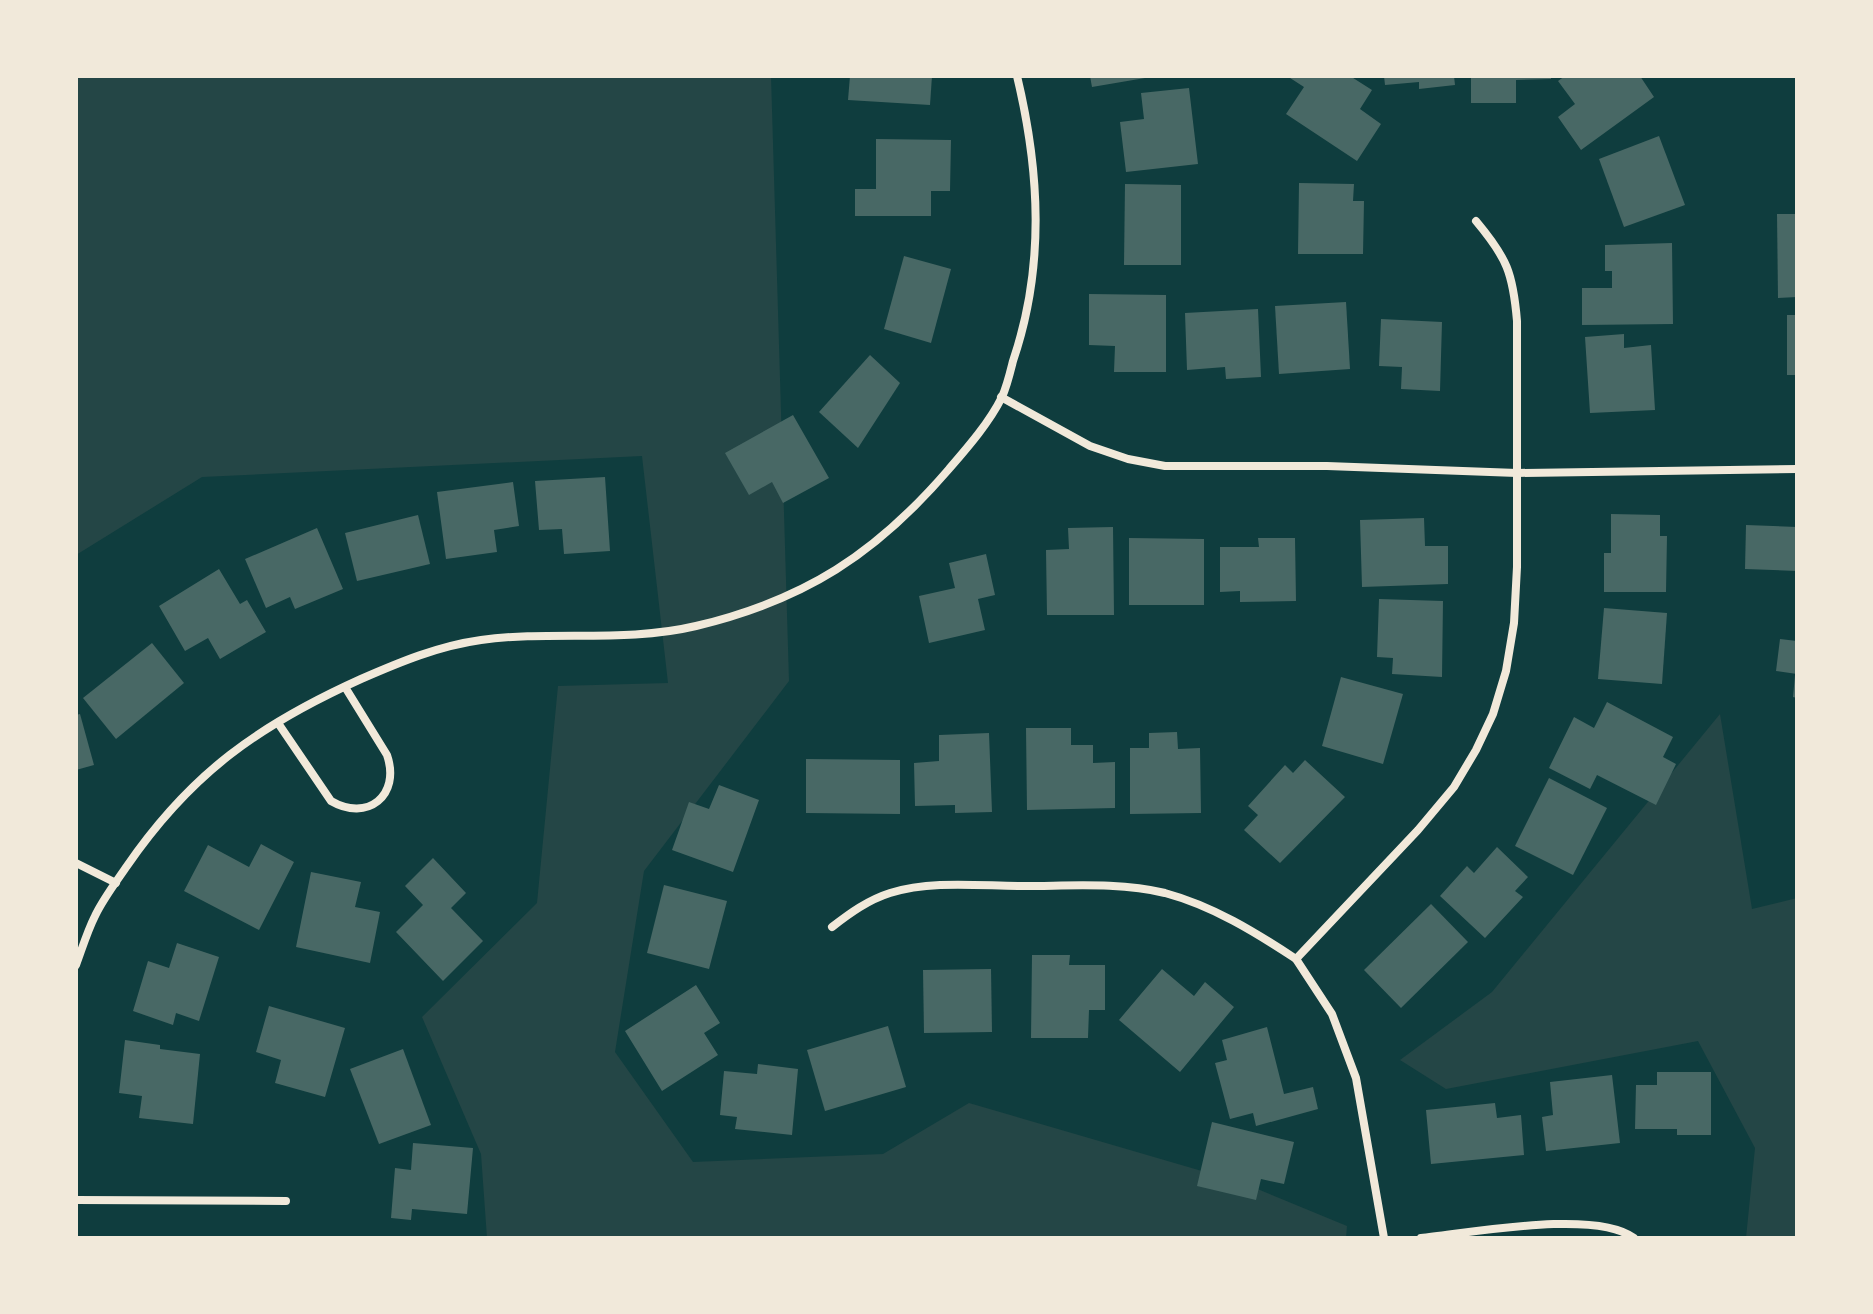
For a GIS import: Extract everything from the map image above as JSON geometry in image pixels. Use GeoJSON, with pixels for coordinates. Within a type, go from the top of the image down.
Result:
{"type":"FeatureCollection","features":[{"type":"Feature","properties":{"kind":"street"},"geometry":{"type":"LineString","coordinates":[[76,965],[80,944],[116,883],[152,831],[194,784],[242,743],[319,698],[419,654],[480,640],[544,635],[616,636],[692,627],[762,607],[824,579],[889,530],[922,500],[970,444],[1001,397],[1023,331],[1032,289],[1036,241],[1034,160],[1017,76]]}},
{"type":"Feature","properties":{"kind":"street"},"geometry":{"type":"LineString","coordinates":[[1296,959],[1418,830],[1454,787],[1493,714],[1506,671],[1514,623],[1517,567],[1517,321],[1514,285],[1505,259],[1476,221]]}},
{"type":"Feature","properties":{"kind":"street"},"geometry":{"type":"LineString","coordinates":[[1001,397],[1090,446],[1128,459],[1165,466],[1327,466],[1517,473],[1797,469]]}},
{"type":"Feature","properties":{"kind":"street"},"geometry":{"type":"LineString","coordinates":[[278,723],[331,801],[355,810],[367,807],[387,792],[391,767],[387,755],[345,687]]}},
{"type":"Feature","properties":{"kind":"street"},"geometry":{"type":"LineString","coordinates":[[76,863],[116,883]]}},
{"type":"Feature","properties":{"kind":"street"},"geometry":{"type":"LineString","coordinates":[[832,927],[859,907],[890,893],[932,886],[1122,886],[1163,893],[1202,905],[1249,929],[1296,959],[1332,1014],[1356,1078],[1384,1238]]}},
{"type":"Feature","properties":{"kind":"street"},"geometry":{"type":"LineString","coordinates":[[76,1200],[286,1201]]}},
{"type":"Feature","properties":{"kind":"street"},"geometry":{"type":"LineString","coordinates":[[1421,1238],[1569,1222],[1599,1225],[1628,1233],[1634,1238]]}},
{"type":"Feature","properties":{"kind":"shaded area"},"geometry":{"type":"Polygon","coordinates":[[[76,76],[771,76],[789,681],[644,871],[615,1052],[693,1162],[883,1154],[969,1103],[1243,1183],[1347,1226],[1346,1238],[487,1238],[481,1154],[422,1017],[537,903],[558,686],[668,683],[642,456],[202,477],[76,555],[76,76]]]}},
{"type":"Feature","properties":{"kind":"shaded area"},"geometry":{"type":"Polygon","coordinates":[[[1720,714],[1752,909],[1797,898],[1797,1238],[1746,1238],[1755,1148],[1698,1041],[1446,1089],[1400,1060],[1492,992],[1720,714]]]}},
{"type":"Feature","properties":{"kind":"building"},"geometry":{"type":"Polygon","coordinates":[[[850,76],[932,76],[930,105],[848,100],[850,76]]]}},
{"type":"Feature","properties":{"kind":"building"},"geometry":{"type":"Polygon","coordinates":[[[1090,76],[1144,76],[1145,78],[1092,87],[1090,76]]]}},
{"type":"Feature","properties":{"kind":"building"},"geometry":{"type":"Polygon","coordinates":[[[1287,76],[1350,76],[1372,90],[1360,109],[1381,124],[1357,161],[1286,114],[1304,87],[1287,76]]]}},
{"type":"Feature","properties":{"kind":"building"},"geometry":{"type":"Polygon","coordinates":[[[1384,76],[1454,76],[1455,85],[1419,89],[1419,82],[1385,85],[1384,76]]]}},
{"type":"Feature","properties":{"kind":"building"},"geometry":{"type":"Polygon","coordinates":[[[1471,76],[1551,76],[1551,79],[1516,80],[1516,103],[1471,103],[1471,76]]]}},
{"type":"Feature","properties":{"kind":"building"},"geometry":{"type":"Polygon","coordinates":[[[1565,76],[1640,76],[1654,97],[1581,150],[1558,117],[1575,104],[1558,81],[1565,76]]]}},
{"type":"Feature","properties":{"kind":"building"},"geometry":{"type":"Polygon","coordinates":[[[1189,88],[1198,164],[1126,172],[1120,122],[1144,119],[1141,93],[1189,88]]]}},
{"type":"Feature","properties":{"kind":"building"},"geometry":{"type":"Polygon","coordinates":[[[1659,136],[1685,205],[1624,227],[1599,159],[1659,136]]]}},
{"type":"Feature","properties":{"kind":"building"},"geometry":{"type":"Polygon","coordinates":[[[876,139],[951,140],[950,191],[931,191],[931,216],[855,216],[855,189],[876,189],[876,139]]]}},
{"type":"Feature","properties":{"kind":"building"},"geometry":{"type":"Polygon","coordinates":[[[1299,183],[1354,184],[1353,201],[1364,201],[1363,254],[1298,254],[1299,183]]]}},
{"type":"Feature","properties":{"kind":"building"},"geometry":{"type":"Polygon","coordinates":[[[1125,184],[1181,185],[1181,265],[1124,265],[1125,184]]]}},
{"type":"Feature","properties":{"kind":"building"},"geometry":{"type":"Polygon","coordinates":[[[1777,214],[1797,214],[1797,297],[1778,298],[1777,214]]]}},
{"type":"Feature","properties":{"kind":"building"},"geometry":{"type":"Polygon","coordinates":[[[1672,243],[1673,324],[1582,325],[1582,288],[1612,288],[1612,271],[1605,271],[1605,245],[1672,243]]]}},
{"type":"Feature","properties":{"kind":"building"},"geometry":{"type":"Polygon","coordinates":[[[904,256],[951,269],[931,343],[884,329],[904,256]]]}},
{"type":"Feature","properties":{"kind":"building"},"geometry":{"type":"Polygon","coordinates":[[[1089,294],[1166,295],[1166,372],[1114,372],[1115,346],[1089,345],[1089,294]]]}},
{"type":"Feature","properties":{"kind":"building"},"geometry":{"type":"Polygon","coordinates":[[[1346,302],[1350,369],[1279,374],[1275,306],[1346,302]]]}},
{"type":"Feature","properties":{"kind":"building"},"geometry":{"type":"Polygon","coordinates":[[[1258,309],[1261,377],[1226,379],[1225,367],[1187,370],[1185,313],[1258,309]]]}},
{"type":"Feature","properties":{"kind":"building"},"geometry":{"type":"Polygon","coordinates":[[[1787,315],[1797,315],[1797,375],[1787,375],[1787,315]]]}},
{"type":"Feature","properties":{"kind":"building"},"geometry":{"type":"Polygon","coordinates":[[[1381,319],[1442,322],[1440,391],[1401,389],[1402,367],[1379,366],[1381,319]]]}},
{"type":"Feature","properties":{"kind":"building"},"geometry":{"type":"Polygon","coordinates":[[[1624,334],[1624,348],[1651,345],[1655,410],[1590,413],[1585,337],[1624,334]]]}},
{"type":"Feature","properties":{"kind":"building"},"geometry":{"type":"Polygon","coordinates":[[[870,355],[900,383],[858,448],[819,412],[870,355]]]}},
{"type":"Feature","properties":{"kind":"building"},"geometry":{"type":"Polygon","coordinates":[[[793,415],[829,478],[783,503],[772,482],[749,495],[725,453],[793,415]]]}},
{"type":"Feature","properties":{"kind":"building"},"geometry":{"type":"Polygon","coordinates":[[[605,477],[610,551],[564,554],[562,529],[539,530],[535,481],[605,477]]]}},
{"type":"Feature","properties":{"kind":"building"},"geometry":{"type":"Polygon","coordinates":[[[513,482],[519,526],[494,530],[497,552],[446,559],[437,492],[513,482]]]}},
{"type":"Feature","properties":{"kind":"building"},"geometry":{"type":"Polygon","coordinates":[[[1611,514],[1660,515],[1660,536],[1667,536],[1666,592],[1604,592],[1604,553],[1611,553],[1611,514]]]}},
{"type":"Feature","properties":{"kind":"building"},"geometry":{"type":"Polygon","coordinates":[[[418,515],[430,564],[357,581],[345,533],[418,515]]]}},
{"type":"Feature","properties":{"kind":"building"},"geometry":{"type":"Polygon","coordinates":[[[1424,518],[1425,546],[1448,546],[1448,584],[1362,587],[1360,520],[1424,518]]]}},
{"type":"Feature","properties":{"kind":"building"},"geometry":{"type":"Polygon","coordinates":[[[1746,525],[1797,527],[1797,571],[1745,569],[1746,525]]]}},
{"type":"Feature","properties":{"kind":"building"},"geometry":{"type":"Polygon","coordinates":[[[1113,527],[1114,615],[1047,615],[1046,550],[1069,549],[1068,528],[1113,527]]]}},
{"type":"Feature","properties":{"kind":"building"},"geometry":{"type":"Polygon","coordinates":[[[317,528],[343,589],[295,609],[290,597],[266,608],[245,559],[317,528]]]}},
{"type":"Feature","properties":{"kind":"building"},"geometry":{"type":"Polygon","coordinates":[[[1129,538],[1204,539],[1204,605],[1129,605],[1129,538]]]}},
{"type":"Feature","properties":{"kind":"building"},"geometry":{"type":"Polygon","coordinates":[[[1258,538],[1295,538],[1296,601],[1240,602],[1240,591],[1220,592],[1220,547],[1259,547],[1258,538]]]}},
{"type":"Feature","properties":{"kind":"building"},"geometry":{"type":"Polygon","coordinates":[[[986,554],[995,595],[978,599],[985,630],[929,643],[919,596],[955,588],[949,563],[986,554]]]}},
{"type":"Feature","properties":{"kind":"building"},"geometry":{"type":"Polygon","coordinates":[[[219,569],[240,604],[247,600],[266,632],[220,659],[208,638],[185,651],[159,606],[219,569]]]}},
{"type":"Feature","properties":{"kind":"building"},"geometry":{"type":"Polygon","coordinates":[[[1379,599],[1443,601],[1442,677],[1392,674],[1393,658],[1377,657],[1379,599]]]}},
{"type":"Feature","properties":{"kind":"building"},"geometry":{"type":"Polygon","coordinates":[[[1604,608],[1667,613],[1662,684],[1598,679],[1604,608]]]}},
{"type":"Feature","properties":{"kind":"building"},"geometry":{"type":"Polygon","coordinates":[[[1780,639],[1797,641],[1797,674],[1776,671],[1780,639]]]}},
{"type":"Feature","properties":{"kind":"building"},"geometry":{"type":"Polygon","coordinates":[[[152,643],[184,683],[116,739],[83,698],[152,643]]]}},
{"type":"Feature","properties":{"kind":"building"},"geometry":{"type":"Polygon","coordinates":[[[1797,675],[1797,698],[1793,697],[1797,675]]]}},
{"type":"Feature","properties":{"kind":"building"},"geometry":{"type":"Polygon","coordinates":[[[1341,677],[1403,694],[1383,764],[1322,746],[1341,677]]]}},
{"type":"Feature","properties":{"kind":"building"},"geometry":{"type":"Polygon","coordinates":[[[1607,702],[1673,737],[1663,757],[1676,764],[1656,805],[1597,775],[1590,789],[1549,768],[1574,717],[1594,728],[1607,702]]]}},
{"type":"Feature","properties":{"kind":"building"},"geometry":{"type":"Polygon","coordinates":[[[80,714],[94,765],[76,770],[76,715],[80,714]]]}},
{"type":"Feature","properties":{"kind":"building"},"geometry":{"type":"Polygon","coordinates":[[[1026,728],[1071,728],[1071,745],[1093,745],[1093,763],[1115,762],[1115,808],[1027,810],[1026,728]]]}},
{"type":"Feature","properties":{"kind":"building"},"geometry":{"type":"Polygon","coordinates":[[[1177,732],[1178,749],[1200,748],[1201,813],[1130,814],[1130,748],[1149,748],[1149,733],[1177,732]]]}},
{"type":"Feature","properties":{"kind":"building"},"geometry":{"type":"Polygon","coordinates":[[[989,733],[992,812],[955,813],[955,805],[915,806],[914,763],[939,761],[939,735],[989,733]]]}},
{"type":"Feature","properties":{"kind":"building"},"geometry":{"type":"Polygon","coordinates":[[[806,759],[900,760],[900,814],[806,813],[806,759]]]}},
{"type":"Feature","properties":{"kind":"building"},"geometry":{"type":"Polygon","coordinates":[[[1305,760],[1345,797],[1280,863],[1244,830],[1258,815],[1248,806],[1285,765],[1293,773],[1305,760]]]}},
{"type":"Feature","properties":{"kind":"building"},"geometry":{"type":"Polygon","coordinates":[[[1549,778],[1607,808],[1573,875],[1515,846],[1549,778]]]}},
{"type":"Feature","properties":{"kind":"building"},"geometry":{"type":"Polygon","coordinates":[[[719,785],[759,800],[733,872],[672,850],[689,802],[709,809],[719,785]]]}},
{"type":"Feature","properties":{"kind":"building"},"geometry":{"type":"Polygon","coordinates":[[[261,844],[294,862],[259,930],[184,891],[208,845],[249,867],[261,844]]]}},
{"type":"Feature","properties":{"kind":"building"},"geometry":{"type":"Polygon","coordinates":[[[1497,847],[1528,877],[1515,891],[1523,897],[1485,938],[1440,896],[1467,866],[1474,873],[1497,847]]]}},
{"type":"Feature","properties":{"kind":"building"},"geometry":{"type":"Polygon","coordinates":[[[433,858],[466,893],[451,908],[483,941],[443,981],[396,932],[423,905],[405,886],[433,858]]]}},
{"type":"Feature","properties":{"kind":"building"},"geometry":{"type":"Polygon","coordinates":[[[311,872],[361,882],[355,907],[380,912],[370,963],[296,947],[311,872]]]}},
{"type":"Feature","properties":{"kind":"building"},"geometry":{"type":"Polygon","coordinates":[[[664,885],[727,901],[709,969],[647,953],[664,885]]]}},
{"type":"Feature","properties":{"kind":"building"},"geometry":{"type":"Polygon","coordinates":[[[1431,904],[1468,942],[1401,1008],[1364,970],[1431,904]]]}},
{"type":"Feature","properties":{"kind":"building"},"geometry":{"type":"Polygon","coordinates":[[[177,943],[219,957],[199,1021],[176,1013],[173,1025],[133,1011],[148,961],[169,968],[177,943]]]}},
{"type":"Feature","properties":{"kind":"building"},"geometry":{"type":"Polygon","coordinates":[[[1032,955],[1070,955],[1069,965],[1105,965],[1105,1010],[1089,1010],[1088,1038],[1031,1038],[1032,955]]]}},
{"type":"Feature","properties":{"kind":"building"},"geometry":{"type":"Polygon","coordinates":[[[991,969],[992,1032],[924,1033],[923,970],[991,969]]]}},
{"type":"Feature","properties":{"kind":"building"},"geometry":{"type":"Polygon","coordinates":[[[1162,969],[1194,996],[1205,982],[1234,1007],[1180,1072],[1119,1020],[1162,969]]]}},
{"type":"Feature","properties":{"kind":"building"},"geometry":{"type":"Polygon","coordinates":[[[696,985],[720,1023],[704,1033],[718,1055],[662,1091],[625,1031],[696,985]]]}},
{"type":"Feature","properties":{"kind":"building"},"geometry":{"type":"Polygon","coordinates":[[[269,1006],[345,1028],[325,1097],[275,1083],[281,1060],[256,1052],[269,1006]]]}},
{"type":"Feature","properties":{"kind":"building"},"geometry":{"type":"Polygon","coordinates":[[[888,1026],[906,1087],[825,1111],[807,1050],[888,1026]]]}},
{"type":"Feature","properties":{"kind":"building"},"geometry":{"type":"Polygon","coordinates":[[[1267,1027],[1284,1094],[1313,1087],[1318,1109],[1256,1126],[1253,1113],[1230,1119],[1215,1063],[1227,1060],[1222,1040],[1267,1027]]]}},
{"type":"Feature","properties":{"kind":"building"},"geometry":{"type":"Polygon","coordinates":[[[125,1040],[160,1045],[160,1049],[200,1054],[193,1124],[139,1118],[142,1096],[119,1093],[125,1040]]]}},
{"type":"Feature","properties":{"kind":"building"},"geometry":{"type":"Polygon","coordinates":[[[403,1049],[431,1125],[379,1144],[350,1069],[403,1049]]]}},
{"type":"Feature","properties":{"kind":"building"},"geometry":{"type":"Polygon","coordinates":[[[758,1064],[798,1069],[792,1135],[735,1129],[737,1117],[720,1115],[724,1071],[757,1074],[758,1064]]]}},
{"type":"Feature","properties":{"kind":"building"},"geometry":{"type":"Polygon","coordinates":[[[1657,1072],[1711,1072],[1711,1135],[1677,1135],[1677,1129],[1635,1129],[1636,1085],[1657,1085],[1657,1072]]]}},
{"type":"Feature","properties":{"kind":"building"},"geometry":{"type":"Polygon","coordinates":[[[1612,1075],[1620,1143],[1546,1151],[1542,1117],[1553,1115],[1550,1082],[1612,1075]]]}},
{"type":"Feature","properties":{"kind":"building"},"geometry":{"type":"Polygon","coordinates":[[[1495,1103],[1497,1118],[1521,1115],[1524,1155],[1431,1164],[1426,1110],[1495,1103]]]}},
{"type":"Feature","properties":{"kind":"building"},"geometry":{"type":"Polygon","coordinates":[[[1212,1122],[1294,1142],[1284,1184],[1261,1179],[1256,1200],[1197,1186],[1212,1122]]]}},
{"type":"Feature","properties":{"kind":"building"},"geometry":{"type":"Polygon","coordinates":[[[413,1143],[473,1148],[467,1214],[412,1209],[411,1220],[391,1218],[395,1168],[411,1170],[413,1143]]]}}]}
